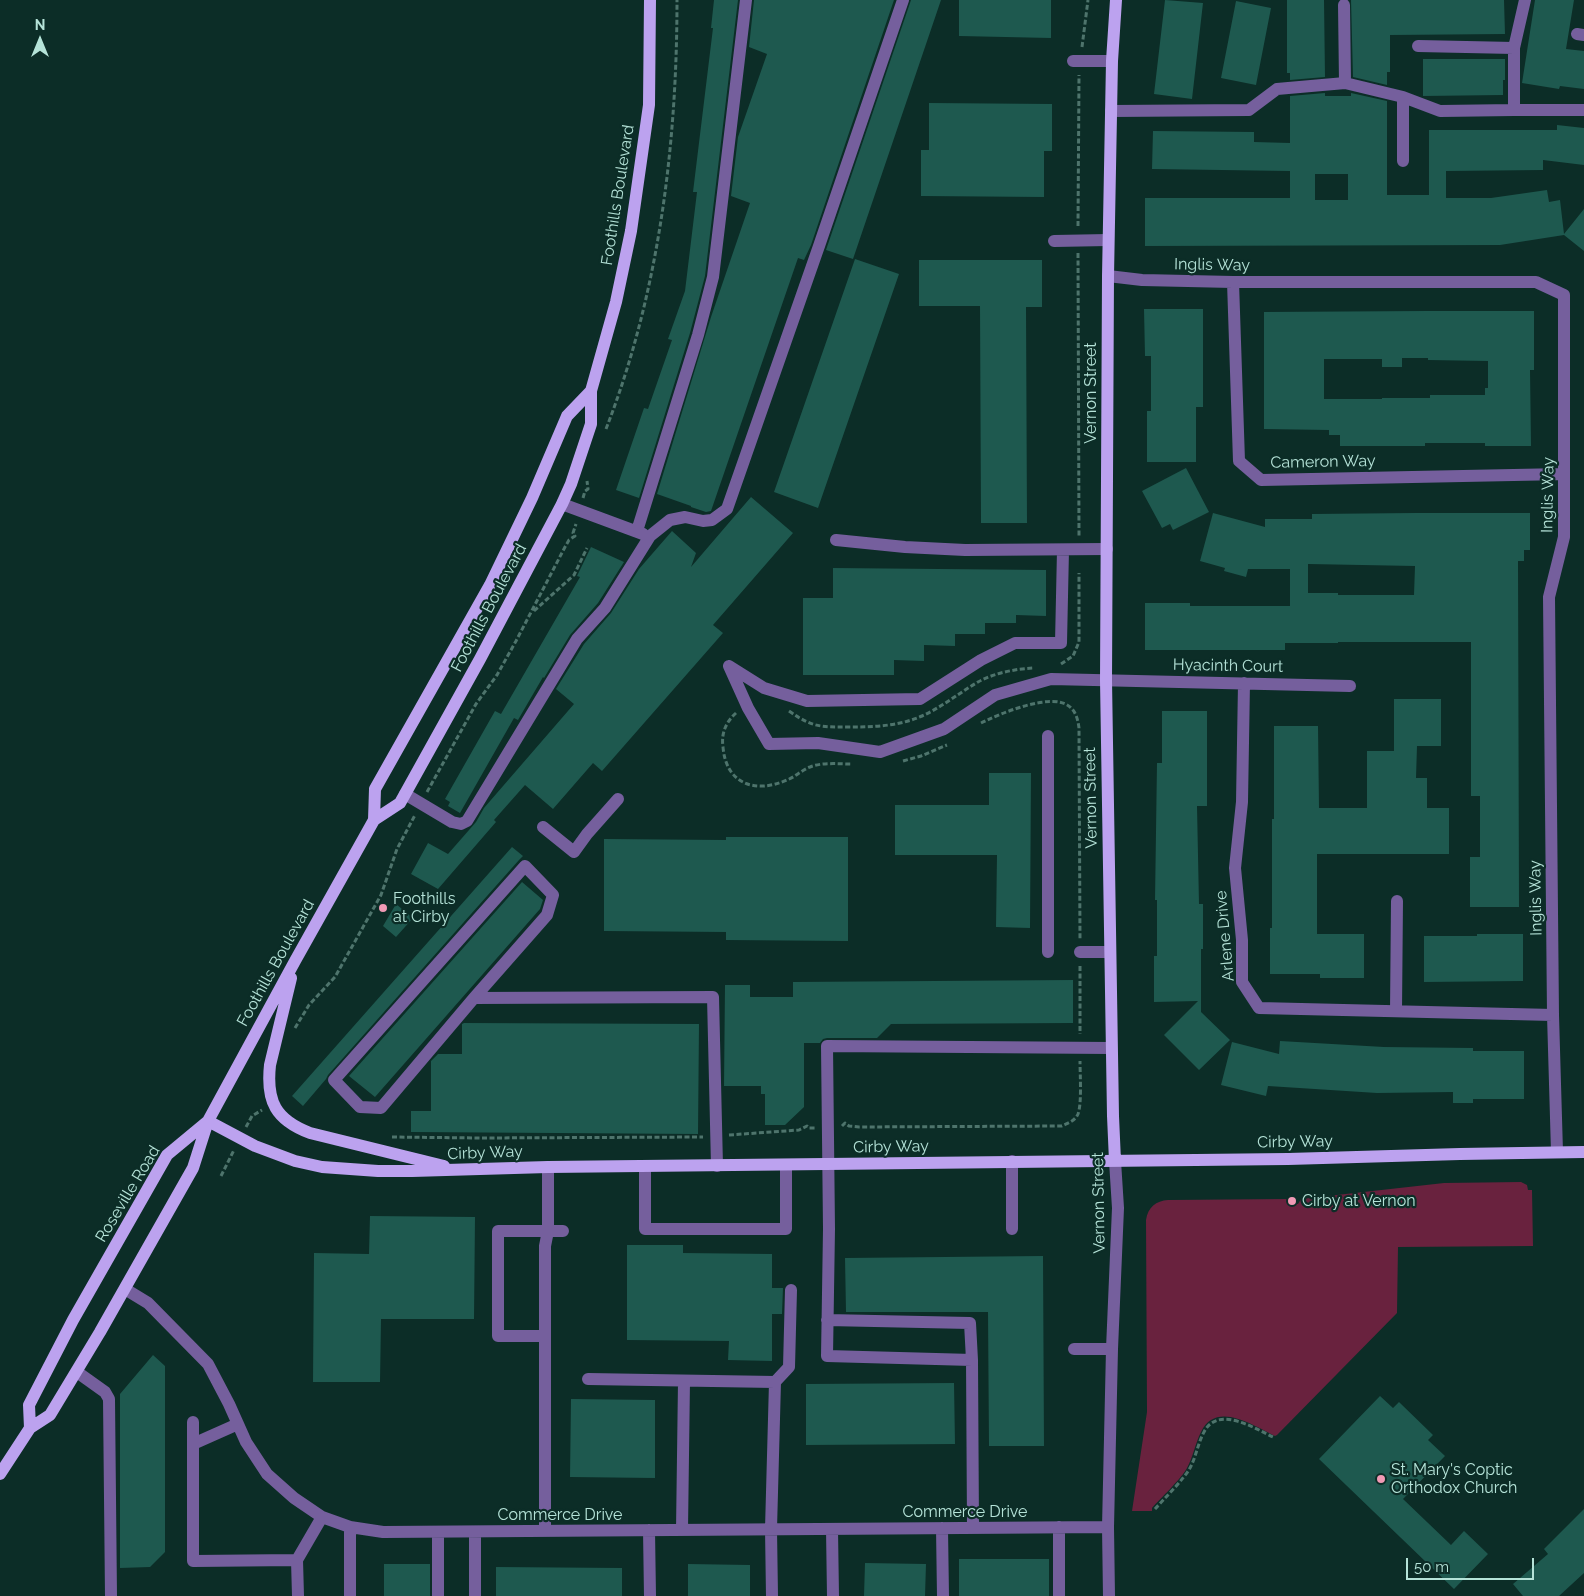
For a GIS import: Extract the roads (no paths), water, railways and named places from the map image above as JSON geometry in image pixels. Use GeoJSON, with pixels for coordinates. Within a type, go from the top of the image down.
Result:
{"type":"FeatureCollection","features":[{"type":"Feature","properties":{"kind":"main road","name":"Foothills Boulevard"},"geometry":{"type":"LineString","coordinates":[[374,820],[400,803],[406,794],[485,651],[571,484],[591,424],[591,391],[616,302],[632,231],[649,105],[650,0]]}},
{"type":"Feature","properties":{"kind":"main road","name":"Vernon Street"},"geometry":{"type":"LineString","coordinates":[[1116,0],[1112,61],[1108,240],[1106,680],[1113,1116],[1116,1161]]}},
{"type":"Feature","properties":{"kind":"main road","name":"Foothills Boulevard"},"geometry":{"type":"LineString","coordinates":[[208,1121],[374,820],[375,789],[490,585],[532,498],[567,416],[591,391]]}},
{"type":"Feature","properties":{"kind":"main road"},"geometry":{"type":"LineString","coordinates":[[295,961],[268,1080],[274,1104],[280,1115],[293,1125],[310,1133],[458,1170]]}},
{"type":"Feature","properties":{"kind":"main road"},"geometry":{"type":"LineString","coordinates":[[0,1474],[30,1428],[50,1415],[77,1372],[193,1168],[208,1121]]}},
{"type":"Feature","properties":{"kind":"main road","name":"Cirby Way"},"geometry":{"type":"LineString","coordinates":[[208,1121],[254,1146],[295,1161],[322,1167],[378,1171],[548,1167],[1288,1159],[1584,1152]]}},
{"type":"Feature","properties":{"kind":"main road","name":"Roseville Road"},"geometry":{"type":"LineString","coordinates":[[30,1428],[29,1405],[73,1320],[167,1155],[208,1121]]}},
{"type":"Feature","properties":{"kind":"street"},"geometry":{"type":"LineString","coordinates":[[636,532],[698,335],[713,277],[746,0]]}},
{"type":"Feature","properties":{"kind":"street"},"geometry":{"type":"LineString","coordinates":[[406,794],[452,822],[461,824],[467,821],[577,639],[605,608],[650,536],[670,520],[685,517],[702,521],[712,520],[727,509],[903,0]]}},
{"type":"Feature","properties":{"kind":"street"},"geometry":{"type":"LineString","coordinates":[[1514,110],[1514,48],[1525,0]]}},
{"type":"Feature","properties":{"kind":"street"},"geometry":{"type":"LineString","coordinates":[[1344,5],[1345,84]]}},
{"type":"Feature","properties":{"kind":"street"},"geometry":{"type":"LineString","coordinates":[[1418,46],[1514,48]]}},
{"type":"Feature","properties":{"kind":"street"},"geometry":{"type":"LineString","coordinates":[[1076,62],[1112,61]]}},
{"type":"Feature","properties":{"kind":"street"},"geometry":{"type":"LineString","coordinates":[[1111,111],[1249,110],[1277,89],[1345,84],[1402,97],[1440,111],[1584,110]]}},
{"type":"Feature","properties":{"kind":"street"},"geometry":{"type":"LineString","coordinates":[[1402,97],[1403,161]]}},
{"type":"Feature","properties":{"kind":"street"},"geometry":{"type":"LineString","coordinates":[[1054,241],[1108,240]]}},
{"type":"Feature","properties":{"kind":"street","name":"Inglis Way"},"geometry":{"type":"LineString","coordinates":[[1108,276],[1142,280],[1233,282],[1536,282],[1564,295],[1564,536],[1549,597],[1553,1016],[1557,1152]]}},
{"type":"Feature","properties":{"kind":"street","name":"Cameron Way"},"geometry":{"type":"LineString","coordinates":[[1233,282],[1239,461],[1261,480],[1564,474]]}},
{"type":"Feature","properties":{"kind":"street"},"geometry":{"type":"LineString","coordinates":[[562,504],[650,536]]}},
{"type":"Feature","properties":{"kind":"street"},"geometry":{"type":"LineString","coordinates":[[836,540],[905,547],[965,550],[1107,549]]}},
{"type":"Feature","properties":{"kind":"street","name":"Hyacinth Court"},"geometry":{"type":"LineString","coordinates":[[1063,550],[1061,643],[1015,643],[981,660],[920,699],[807,701],[764,688],[729,666],[748,708],[769,744],[818,743],[880,752],[944,729],[995,695],[1051,679],[1350,686]]}},
{"type":"Feature","properties":{"kind":"street","name":"Arlene Drive"},"geometry":{"type":"LineString","coordinates":[[1244,683],[1242,802],[1235,868],[1242,940],[1242,982],[1259,1008],[1553,1016]]}},
{"type":"Feature","properties":{"kind":"street"},"geometry":{"type":"LineString","coordinates":[[1048,736],[1048,952]]}},
{"type":"Feature","properties":{"kind":"street"},"geometry":{"type":"LineString","coordinates":[[543,827],[574,852],[618,799]]}},
{"type":"Feature","properties":{"kind":"street"},"geometry":{"type":"LineString","coordinates":[[474,998],[547,916],[553,896],[525,866],[334,1080],[360,1107],[380,1108],[474,998],[713,998],[717,1166]]}},
{"type":"Feature","properties":{"kind":"street"},"geometry":{"type":"LineString","coordinates":[[1396,1011],[1397,900]]}},
{"type":"Feature","properties":{"kind":"street"},"geometry":{"type":"LineString","coordinates":[[1080,952],[1110,952]]}},
{"type":"Feature","properties":{"kind":"street"},"geometry":{"type":"LineString","coordinates":[[972,1360],[827,1356],[829,1229],[827,1046],[1112,1048]]}},
{"type":"Feature","properties":{"kind":"street"},"geometry":{"type":"LineString","coordinates":[[1012,1161],[1012,1229]]}},
{"type":"Feature","properties":{"kind":"street","name":"Vernon Street"},"geometry":{"type":"LineString","coordinates":[[1109,1596],[1108,1527],[1112,1349],[1118,1208],[1116,1161]]}},
{"type":"Feature","properties":{"kind":"street"},"geometry":{"type":"LineString","coordinates":[[645,1166],[645,1229],[786,1229],[786,1165]]}},
{"type":"Feature","properties":{"kind":"street"},"geometry":{"type":"LineString","coordinates":[[545,1531],[545,1246],[548,1231],[548,1167]]}},
{"type":"Feature","properties":{"kind":"street"},"geometry":{"type":"LineString","coordinates":[[545,1336],[498,1336],[498,1231],[564,1231]]}},
{"type":"Feature","properties":{"kind":"street","name":"Commerce Drive"},"geometry":{"type":"LineString","coordinates":[[124,1289],[148,1303],[208,1364],[246,1442],[267,1474],[294,1498],[322,1517],[350,1527],[382,1532],[1108,1527]]}},
{"type":"Feature","properties":{"kind":"street"},"geometry":{"type":"LineString","coordinates":[[772,1596],[770,1529],[775,1382],[789,1367],[791,1290]]}},
{"type":"Feature","properties":{"kind":"street"},"geometry":{"type":"LineString","coordinates":[[827,1320],[970,1323],[973,1528]]}},
{"type":"Feature","properties":{"kind":"street"},"geometry":{"type":"LineString","coordinates":[[1074,1349],[1112,1349]]}},
{"type":"Feature","properties":{"kind":"street"},"geometry":{"type":"LineString","coordinates":[[77,1372],[105,1392],[109,1399],[111,1596]]}},
{"type":"Feature","properties":{"kind":"street"},"geometry":{"type":"LineString","coordinates":[[588,1380],[775,1382]]}},
{"type":"Feature","properties":{"kind":"street"},"geometry":{"type":"LineString","coordinates":[[682,1530],[684,1381]]}},
{"type":"Feature","properties":{"kind":"street"},"geometry":{"type":"LineString","coordinates":[[193,1422],[193,1561],[297,1560]]}},
{"type":"Feature","properties":{"kind":"street"},"geometry":{"type":"LineString","coordinates":[[193,1444],[238,1424]]}},
{"type":"Feature","properties":{"kind":"street"},"geometry":{"type":"LineString","coordinates":[[298,1596],[297,1560],[322,1517]]}},
{"type":"Feature","properties":{"kind":"street"},"geometry":{"type":"LineString","coordinates":[[350,1527],[350,1596]]}},
{"type":"Feature","properties":{"kind":"street"},"geometry":{"type":"LineString","coordinates":[[1059,1527],[1059,1596]]}},
{"type":"Feature","properties":{"kind":"street"},"geometry":{"type":"LineString","coordinates":[[942,1528],[943,1596]]}},
{"type":"Feature","properties":{"kind":"street"},"geometry":{"type":"LineString","coordinates":[[832,1529],[832,1596]]}},
{"type":"Feature","properties":{"kind":"street"},"geometry":{"type":"LineString","coordinates":[[649,1530],[650,1596]]}},
{"type":"Feature","properties":{"kind":"street"},"geometry":{"type":"LineString","coordinates":[[438,1532],[438,1596]]}},
{"type":"Feature","properties":{"kind":"street"},"geometry":{"type":"LineString","coordinates":[[474,1532],[475,1596]]}},
{"type":"Feature","properties":{"kind":"place","name":"Foothills at Cirby"},"geometry":{"type":"Point","coordinates":[383,908]}},
{"type":"Feature","properties":{"kind":"place","name":"Cirby at Vernon"},"geometry":{"type":"Point","coordinates":[1292,1201]}},
{"type":"Feature","properties":{"kind":"place","name":"St. Mary's Coptic Orthodox Church"},"geometry":{"type":"Point","coordinates":[1381,1479]}}]}
